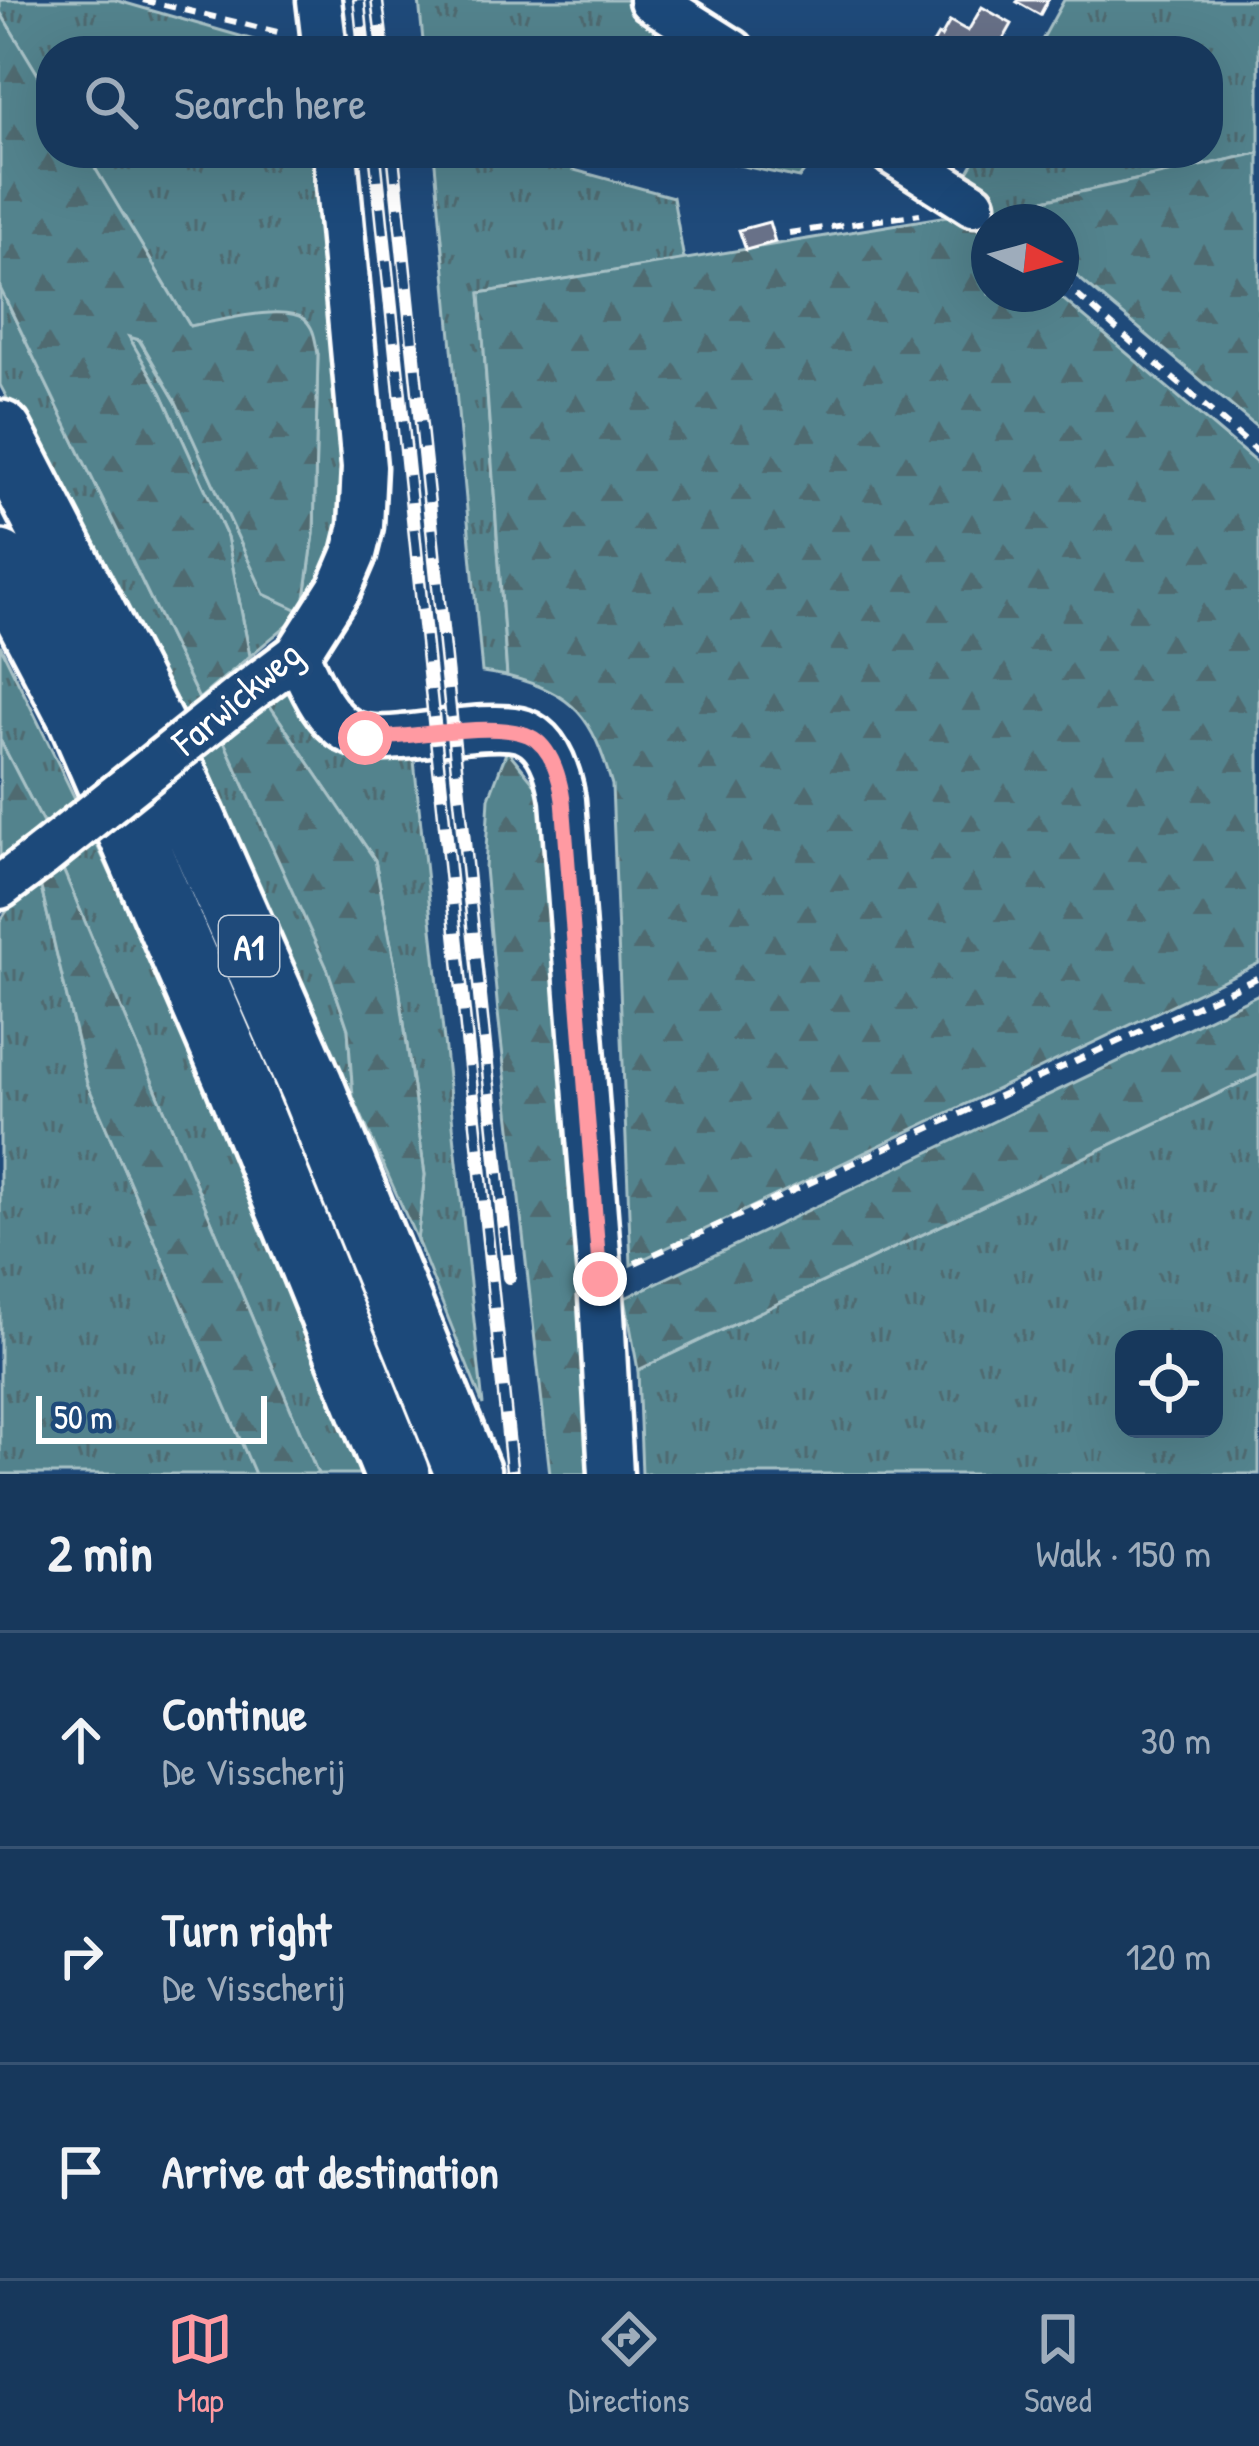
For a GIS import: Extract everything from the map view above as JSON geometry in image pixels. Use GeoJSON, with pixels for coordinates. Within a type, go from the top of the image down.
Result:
{"type":"FeatureCollection","features":[{"type":"Feature","properties":{"kind":"highway","name":"A1"},"geometry":{"type":"LineString","coordinates":[[0,433],[156,734],[311,1085],[469,1474]]}},
{"type":"Feature","properties":{"kind":"highway","name":"A1"},"geometry":{"type":"LineString","coordinates":[[0,563],[81,718],[236,1077],[397,1474]]}},
{"type":"Feature","properties":{"kind":"street"},"geometry":{"type":"LineString","coordinates":[[651,0],[708,36]]}},
{"type":"Feature","properties":{"kind":"street","name":"Farwickweg"},"geometry":{"type":"LineString","coordinates":[[0,887],[297,655],[338,590],[354,554],[364,499],[364,466],[336,168]]}},
{"type":"Feature","properties":{"kind":"street"},"geometry":{"type":"LineString","coordinates":[[916,168],[960,196]]}},
{"type":"Feature","properties":{"kind":"street"},"geometry":{"type":"LineString","coordinates":[[297,655],[328,716],[365,738],[496,728],[523,731],[551,758],[563,800],[611,1474]]}},
{"type":"Feature","properties":{"kind":"path"},"geometry":{"type":"LineString","coordinates":[[143,0],[290,34],[323,28]]}},
{"type":"Feature","properties":{"kind":"path"},"geometry":{"type":"LineString","coordinates":[[789,233],[926,213],[960,196]]}},
{"type":"Feature","properties":{"kind":"path"},"geometry":{"type":"LineString","coordinates":[[1079,297],[1259,454]]}},
{"type":"Feature","properties":{"kind":"path"},"geometry":{"type":"LineString","coordinates":[[600,1279],[1259,977]]}},
{"type":"Feature","properties":{"kind":"green space"},"geometry":{"type":"Polygon","coordinates":[[[0,0],[115,0],[240,36],[36,36],[36,71],[0,12],[0,0]]]}},
{"type":"Feature","properties":{"kind":"green space"},"geometry":{"type":"Polygon","coordinates":[[[419,0],[627,0],[683,36],[423,36],[419,0]]]}},
{"type":"Feature","properties":{"kind":"green space"},"geometry":{"type":"Polygon","coordinates":[[[1064,0],[1259,0],[1259,153],[1223,161],[1223,36],[1044,36],[1064,0]]]}},
{"type":"Feature","properties":{"kind":"green space"},"geometry":{"type":"Polygon","coordinates":[[[0,12],[36,71],[36,168],[95,168],[190,326],[281,313],[304,319],[314,335],[318,354],[314,534],[303,612],[264,594],[176,402],[140,340],[129,337],[161,392],[227,537],[250,656],[199,699],[0,288],[0,12]]]}},
{"type":"Feature","properties":{"kind":"green space"},"geometry":{"type":"Polygon","coordinates":[[[1259,153],[1259,429],[1079,278],[1079,204],[1025,204],[1190,168],[1223,168],[1223,161],[1259,153]]]}},
{"type":"Feature","properties":{"kind":"green space"},"geometry":{"type":"Polygon","coordinates":[[[95,168],[320,168],[345,426],[345,553],[303,612],[250,656],[227,537],[161,392],[127,336],[139,340],[176,402],[264,594],[303,611],[314,534],[318,354],[256,315],[190,326],[95,168]]]}},
{"type":"Feature","properties":{"kind":"green space"},"geometry":{"type":"Polygon","coordinates":[[[435,168],[574,168],[673,197],[684,260],[480,293],[507,676],[482,672],[435,168]]]}},
{"type":"Feature","properties":{"kind":"green space"},"geometry":{"type":"Polygon","coordinates":[[[753,168],[807,168],[799,178],[753,168]]]}},
{"type":"Feature","properties":{"kind":"green space"},"geometry":{"type":"Polygon","coordinates":[[[970,168],[1190,168],[1025,204],[990,204],[962,182],[970,168]]]}},
{"type":"Feature","properties":{"kind":"green space"},"geometry":{"type":"Polygon","coordinates":[[[959,214],[971,224],[971,312],[1078,312],[1259,465],[1259,963],[631,1265],[612,785],[597,742],[578,712],[550,691],[507,676],[480,293],[959,214]]]}},
{"type":"Feature","properties":{"kind":"green space"},"geometry":{"type":"Polygon","coordinates":[[[0,288],[199,699],[223,739],[328,970],[348,1029],[353,1097],[268,906],[165,695],[0,385],[0,288]]]}},
{"type":"Feature","properties":{"kind":"green space"},"geometry":{"type":"Polygon","coordinates":[[[0,645],[192,1055],[281,1263],[363,1474],[318,1474],[45,827],[0,740],[0,645]]]}},
{"type":"Feature","properties":{"kind":"green space"},"geometry":{"type":"Polygon","coordinates":[[[282,688],[413,751],[483,1405],[417,1240],[425,1175],[399,987],[375,860],[268,703],[272,690],[282,688]]]}},
{"type":"Feature","properties":{"kind":"green space"},"geometry":{"type":"Polygon","coordinates":[[[268,703],[375,860],[399,987],[425,1175],[417,1240],[353,1097],[348,1029],[328,970],[223,739],[268,703]]]}},
{"type":"Feature","properties":{"kind":"green space"},"geometry":{"type":"Polygon","coordinates":[[[0,740],[45,827],[0,869],[0,740]]]}},
{"type":"Feature","properties":{"kind":"green space"},"geometry":{"type":"Polygon","coordinates":[[[507,750],[552,805],[599,1474],[550,1474],[485,868],[489,798],[507,750]]]}},
{"type":"Feature","properties":{"kind":"green space"},"geometry":{"type":"Polygon","coordinates":[[[62,867],[318,1474],[255,1474],[87,1083],[39,879],[62,867]]]}},
{"type":"Feature","properties":{"kind":"green space"},"geometry":{"type":"Polygon","coordinates":[[[39,879],[87,1083],[255,1474],[0,1474],[0,921],[19,894],[39,879]]]}},
{"type":"Feature","properties":{"kind":"green space"},"geometry":{"type":"Polygon","coordinates":[[[1259,994],[1259,1074],[638,1370],[625,1298],[1259,994]]]}},
{"type":"Feature","properties":{"kind":"green space"},"geometry":{"type":"Polygon","coordinates":[[[1259,1074],[1259,1474],[642,1474],[638,1370],[1259,1074]]]}},
{"type":"Feature","properties":{"kind":"building"},"geometry":{"type":"Polygon","coordinates":[[[1019,0],[1048,0],[1040,15],[1019,0]]]}},
{"type":"Feature","properties":{"kind":"building"},"geometry":{"type":"Polygon","coordinates":[[[982,7],[1012,24],[1005,36],[942,36],[950,21],[968,31],[982,7]]]}},
{"type":"Feature","properties":{"kind":"building"},"geometry":{"type":"Polygon","coordinates":[[[769,222],[775,242],[746,250],[739,230],[769,222]]]}},
{"type":"Feature","properties":{"kind":"railway"},"geometry":{"type":"LineString","coordinates":[[359,0],[363,36]]}},
{"type":"Feature","properties":{"kind":"railway"},"geometry":{"type":"LineString","coordinates":[[377,0],[381,36]]}},
{"type":"Feature","properties":{"kind":"railway"},"geometry":{"type":"LineString","coordinates":[[377,168],[512,1474]]}},
{"type":"Feature","properties":{"kind":"railway"},"geometry":{"type":"LineString","coordinates":[[395,168],[509,1277]]}},
{"type":"Feature","properties":{"kind":"route"},"geometry":{"type":"LineString","coordinates":[[365,738],[496,728],[523,731],[551,758],[563,800],[600,1279]]}}]}
